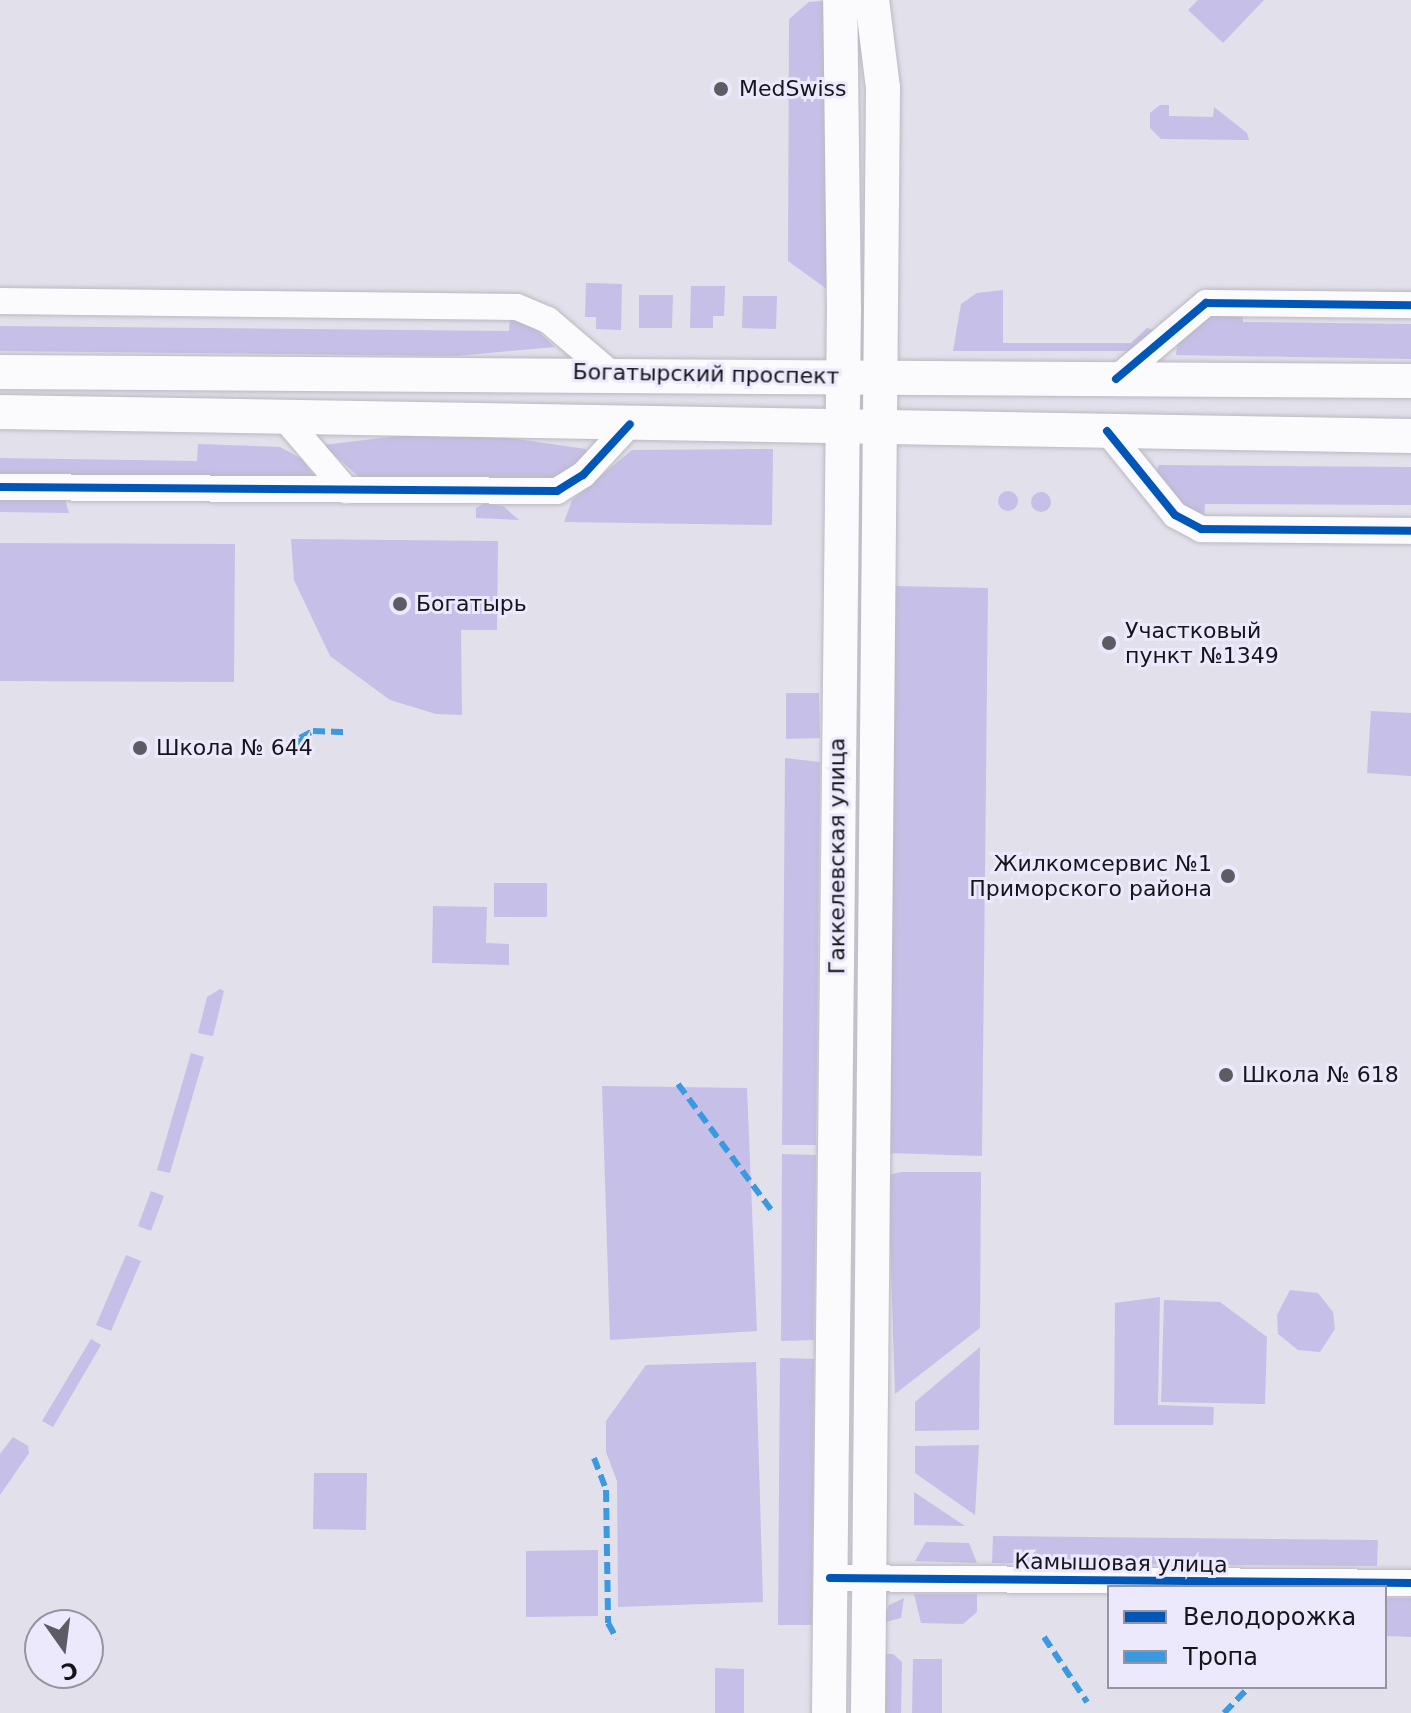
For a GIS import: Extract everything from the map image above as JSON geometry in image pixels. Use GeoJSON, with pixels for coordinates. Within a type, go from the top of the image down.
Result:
{"type":"FeatureCollection","features":[{"type":"Feature","properties":{"kind":"main road","name":"Гаккелевская улица"},"geometry":{"type":"LineString","coordinates":[[829,1713],[842,375],[840,0]]}},
{"type":"Feature","properties":{"kind":"main road","name":"Гаккелевская улица"},"geometry":{"type":"LineString","coordinates":[[868,1713],[883,88],[872,0]]}},
{"type":"Feature","properties":{"kind":"main road","name":"Богатырский проспект"},"geometry":{"type":"LineString","coordinates":[[0,372],[609,372],[1411,381]]}},
{"type":"Feature","properties":{"kind":"main road"},"geometry":{"type":"LineString","coordinates":[[0,412],[1411,436]]}},
{"type":"Feature","properties":{"kind":"street"},"geometry":{"type":"LineString","coordinates":[[0,301],[517,307],[548,320],[609,372]]}},
{"type":"Feature","properties":{"kind":"street"},"geometry":{"type":"LineString","coordinates":[[1116,379],[1206,303],[1411,305]]}},
{"type":"Feature","properties":{"kind":"street"},"geometry":{"type":"LineString","coordinates":[[282,415],[346,490]]}},
{"type":"Feature","properties":{"kind":"street"},"geometry":{"type":"LineString","coordinates":[[0,487],[557,491],[583,475],[630,424]]}},
{"type":"Feature","properties":{"kind":"street"},"geometry":{"type":"LineString","coordinates":[[1107,431],[1175,515],[1201,529],[1411,531]]}},
{"type":"Feature","properties":{"kind":"street","name":"Камышовая улица"},"geometry":{"type":"LineString","coordinates":[[830,1578],[1411,1583]]}},
{"type":"Feature","properties":{"kind":"shaded area"},"geometry":{"type":"Polygon","coordinates":[[[1198,0],[1264,0],[1223,43],[1188,10],[1198,0]]]}},
{"type":"Feature","properties":{"kind":"shaded area"},"geometry":{"type":"Polygon","coordinates":[[[821,1],[831,11],[828,290],[788,261],[789,19],[809,2],[821,1]]]}},
{"type":"Feature","properties":{"kind":"shaded area"},"geometry":{"type":"Polygon","coordinates":[[[1160,105],[1169,105],[1169,116],[1213,117],[1214,107],[1247,133],[1249,140],[1161,139],[1150,128],[1150,113],[1160,105]]]}},
{"type":"Feature","properties":{"kind":"shaded area"},"geometry":{"type":"Polygon","coordinates":[[[586,283],[622,284],[621,330],[596,329],[596,317],[585,317],[586,283]]]}},
{"type":"Feature","properties":{"kind":"shaded area"},"geometry":{"type":"Polygon","coordinates":[[[691,286],[725,286],[724,316],[713,316],[713,328],[690,328],[691,286]]]}},
{"type":"Feature","properties":{"kind":"shaded area"},"geometry":{"type":"Polygon","coordinates":[[[1003,290],[1003,343],[1131,343],[1147,328],[1157,331],[1131,351],[953,351],[961,304],[977,293],[1003,290]]]}},
{"type":"Feature","properties":{"kind":"shaded area"},"geometry":{"type":"Polygon","coordinates":[[[639,295],[673,295],[672,328],[639,328],[639,295]]]}},
{"type":"Feature","properties":{"kind":"shaded area"},"geometry":{"type":"Polygon","coordinates":[[[743,296],[777,296],[776,329],[742,328],[743,296]]]}},
{"type":"Feature","properties":{"kind":"shaded area"},"geometry":{"type":"Polygon","coordinates":[[[1242,310],[1243,322],[1411,324],[1411,359],[1176,355],[1178,339],[1205,316],[1242,310]]]}},
{"type":"Feature","properties":{"kind":"shaded area"},"geometry":{"type":"Polygon","coordinates":[[[510,317],[526,320],[555,347],[456,356],[0,351],[0,326],[509,331],[510,317]]]}},
{"type":"Feature","properties":{"kind":"shaded area"},"geometry":{"type":"Polygon","coordinates":[[[406,435],[490,435],[586,449],[588,454],[559,478],[359,477],[323,445],[406,435]]]}},
{"type":"Feature","properties":{"kind":"shaded area"},"geometry":{"type":"Polygon","coordinates":[[[198,444],[280,447],[302,459],[315,478],[0,477],[0,458],[197,461],[198,444]]]}},
{"type":"Feature","properties":{"kind":"shaded area"},"geometry":{"type":"Polygon","coordinates":[[[773,449],[772,525],[564,522],[572,500],[632,450],[773,449]]]}},
{"type":"Feature","properties":{"kind":"shaded area"},"geometry":{"type":"Polygon","coordinates":[[[1159,465],[1411,467],[1411,505],[1205,504],[1204,519],[1194,518],[1155,475],[1159,465]]]}},
{"type":"Feature","properties":{"kind":"shaded area"},"geometry":{"type":"Polygon","coordinates":[[[1008,491],[1015,494],[1018,501],[1015,508],[1008,511],[1001,508],[998,501],[1001,494],[1008,491]]]}},
{"type":"Feature","properties":{"kind":"shaded area"},"geometry":{"type":"Polygon","coordinates":[[[1041,492],[1048,495],[1051,502],[1048,509],[1041,512],[1034,509],[1031,502],[1034,495],[1041,492]]]}},
{"type":"Feature","properties":{"kind":"shaded area"},"geometry":{"type":"Polygon","coordinates":[[[0,499],[65,499],[69,513],[0,512],[0,499]]]}},
{"type":"Feature","properties":{"kind":"shaded area"},"geometry":{"type":"Polygon","coordinates":[[[485,503],[503,506],[519,520],[476,518],[476,508],[485,503]]]}},
{"type":"Feature","properties":{"kind":"shaded area","name":"Богатырь"},"geometry":{"type":"Polygon","coordinates":[[[291,539],[498,541],[497,630],[461,630],[462,715],[436,714],[390,700],[330,656],[294,580],[291,539]]]}},
{"type":"Feature","properties":{"kind":"shaded area"},"geometry":{"type":"Polygon","coordinates":[[[0,543],[235,544],[234,682],[0,681],[0,543]]]}},
{"type":"Feature","properties":{"kind":"shaded area"},"geometry":{"type":"Polygon","coordinates":[[[894,586],[988,588],[982,1156],[888,1153],[894,586]]]}},
{"type":"Feature","properties":{"kind":"shaded area"},"geometry":{"type":"Polygon","coordinates":[[[786,693],[819,693],[820,738],[786,739],[786,693]]]}},
{"type":"Feature","properties":{"kind":"shaded area"},"geometry":{"type":"Polygon","coordinates":[[[1371,711],[1411,713],[1411,776],[1367,773],[1371,711]]]}},
{"type":"Feature","properties":{"kind":"shaded area"},"geometry":{"type":"Polygon","coordinates":[[[785,758],[820,762],[816,1145],[782,1145],[785,758]]]}},
{"type":"Feature","properties":{"kind":"shaded area"},"geometry":{"type":"Polygon","coordinates":[[[494,883],[547,883],[547,917],[494,917],[494,883]]]}},
{"type":"Feature","properties":{"kind":"shaded area"},"geometry":{"type":"Polygon","coordinates":[[[433,906],[487,907],[486,943],[509,944],[509,965],[432,963],[433,906]]]}},
{"type":"Feature","properties":{"kind":"shaded area"},"geometry":{"type":"Polygon","coordinates":[[[220,989],[224,991],[213,1036],[198,1033],[207,997],[220,989]]]}},
{"type":"Feature","properties":{"kind":"shaded area"},"geometry":{"type":"Polygon","coordinates":[[[191,1053],[204,1057],[170,1173],[157,1170],[191,1053]]]}},
{"type":"Feature","properties":{"kind":"shaded area"},"geometry":{"type":"Polygon","coordinates":[[[602,1086],[747,1088],[757,1331],[610,1340],[602,1086]]]}},
{"type":"Feature","properties":{"kind":"shaded area"},"geometry":{"type":"Polygon","coordinates":[[[782,1154],[816,1155],[814,1340],[781,1341],[782,1154]]]}},
{"type":"Feature","properties":{"kind":"shaded area"},"geometry":{"type":"Polygon","coordinates":[[[902,1172],[981,1172],[980,1328],[895,1394],[888,1175],[902,1172]]]}},
{"type":"Feature","properties":{"kind":"shaded area"},"geometry":{"type":"Polygon","coordinates":[[[151,1191],[164,1196],[151,1231],[138,1226],[151,1191]]]}},
{"type":"Feature","properties":{"kind":"shaded area"},"geometry":{"type":"Polygon","coordinates":[[[126,1255],[141,1261],[111,1331],[96,1325],[126,1255]]]}},
{"type":"Feature","properties":{"kind":"shaded area"},"geometry":{"type":"Polygon","coordinates":[[[1290,1290],[1318,1293],[1333,1312],[1335,1329],[1320,1352],[1298,1350],[1278,1334],[1277,1315],[1290,1290]]]}},
{"type":"Feature","properties":{"kind":"shaded area"},"geometry":{"type":"Polygon","coordinates":[[[1160,1297],[1158,1405],[1214,1407],[1213,1425],[1114,1425],[1115,1303],[1160,1297]]]}},
{"type":"Feature","properties":{"kind":"shaded area"},"geometry":{"type":"Polygon","coordinates":[[[1164,1300],[1220,1302],[1267,1337],[1265,1404],[1161,1402],[1164,1300]]]}},
{"type":"Feature","properties":{"kind":"shaded area"},"geometry":{"type":"Polygon","coordinates":[[[91,1339],[101,1345],[53,1427],[42,1421],[91,1339]]]}},
{"type":"Feature","properties":{"kind":"shaded area"},"geometry":{"type":"Polygon","coordinates":[[[980,1347],[979,1430],[915,1431],[915,1402],[980,1347]]]}},
{"type":"Feature","properties":{"kind":"shaded area"},"geometry":{"type":"Polygon","coordinates":[[[780,1358],[814,1359],[812,1625],[778,1625],[780,1358]]]}},
{"type":"Feature","properties":{"kind":"shaded area"},"geometry":{"type":"Polygon","coordinates":[[[756,1362],[763,1602],[618,1607],[617,1481],[606,1452],[606,1421],[646,1365],[756,1362]]]}},
{"type":"Feature","properties":{"kind":"shaded area"},"geometry":{"type":"Polygon","coordinates":[[[13,1437],[28,1446],[29,1453],[0,1495],[0,1454],[13,1437]]]}},
{"type":"Feature","properties":{"kind":"shaded area"},"geometry":{"type":"Polygon","coordinates":[[[979,1445],[975,1515],[915,1473],[915,1446],[979,1445]]]}},
{"type":"Feature","properties":{"kind":"shaded area"},"geometry":{"type":"Polygon","coordinates":[[[314,1473],[367,1473],[366,1530],[313,1529],[314,1473]]]}},
{"type":"Feature","properties":{"kind":"shaded area"},"geometry":{"type":"Polygon","coordinates":[[[914,1492],[965,1526],[914,1525],[914,1492]]]}},
{"type":"Feature","properties":{"kind":"shaded area"},"geometry":{"type":"Polygon","coordinates":[[[993,1536],[1378,1540],[1377,1566],[992,1563],[993,1536]]]}},
{"type":"Feature","properties":{"kind":"shaded area"},"geometry":{"type":"Polygon","coordinates":[[[926,1542],[969,1543],[977,1563],[915,1561],[926,1542]]]}},
{"type":"Feature","properties":{"kind":"shaded area"},"geometry":{"type":"Polygon","coordinates":[[[598,1550],[598,1616],[526,1617],[526,1551],[598,1550]]]}},
{"type":"Feature","properties":{"kind":"shaded area"},"geometry":{"type":"Polygon","coordinates":[[[914,1594],[977,1594],[977,1612],[963,1624],[921,1623],[914,1594]]]}},
{"type":"Feature","properties":{"kind":"shaded area"},"geometry":{"type":"Polygon","coordinates":[[[904,1598],[901,1618],[882,1623],[889,1605],[904,1598]]]}},
{"type":"Feature","properties":{"kind":"shaded area"},"geometry":{"type":"Polygon","coordinates":[[[1387,1598],[1411,1598],[1411,1637],[1387,1636],[1387,1598]]]}},
{"type":"Feature","properties":{"kind":"shaded area"},"geometry":{"type":"Polygon","coordinates":[[[880,1654],[893,1654],[902,1662],[901,1713],[880,1713],[880,1654]]]}},
{"type":"Feature","properties":{"kind":"shaded area"},"geometry":{"type":"Polygon","coordinates":[[[913,1659],[942,1659],[942,1713],[912,1713],[913,1659]]]}},
{"type":"Feature","properties":{"kind":"shaded area"},"geometry":{"type":"Polygon","coordinates":[[[715,1668],[744,1669],[744,1713],[715,1713],[715,1668]]]}},
{"type":"Feature","properties":{"kind":"marked path"},"geometry":{"type":"LineString","coordinates":[[298,750],[300,738],[313,731],[347,732]]}},
{"type":"Feature","properties":{"kind":"marked path"},"geometry":{"type":"LineString","coordinates":[[678,1084],[772,1211]]}},
{"type":"Feature","properties":{"kind":"marked path"},"geometry":{"type":"LineString","coordinates":[[594,1458],[606,1490],[608,1623],[617,1639]]}},
{"type":"Feature","properties":{"kind":"marked path"},"geometry":{"type":"LineString","coordinates":[[1044,1637],[1087,1702]]}},
{"type":"Feature","properties":{"kind":"marked path"},"geometry":{"type":"LineString","coordinates":[[1224,1713],[1247,1689]]}},
{"type":"Feature","properties":{"kind":"cycle path"},"geometry":{"type":"LineString","coordinates":[[1116,379],[1206,303],[1411,305]]}},
{"type":"Feature","properties":{"kind":"cycle path"},"geometry":{"type":"LineString","coordinates":[[0,487],[557,491],[583,475],[630,424]]}},
{"type":"Feature","properties":{"kind":"cycle path"},"geometry":{"type":"LineString","coordinates":[[1107,431],[1175,515],[1201,529],[1411,531]]}},
{"type":"Feature","properties":{"kind":"cycle path"},"geometry":{"type":"LineString","coordinates":[[830,1578],[1411,1583]]}},
{"type":"Feature","properties":{"kind":"place","name":"MedSwiss"},"geometry":{"type":"Point","coordinates":[721,89]}},
{"type":"Feature","properties":{"kind":"place","name":"Богатырь"},"geometry":{"type":"Point","coordinates":[400,604]}},
{"type":"Feature","properties":{"kind":"place","name":"Участковый пункт №1349"},"geometry":{"type":"Point","coordinates":[1109,643]}},
{"type":"Feature","properties":{"kind":"place","name":"Школа № 644"},"geometry":{"type":"Point","coordinates":[140,748]}},
{"type":"Feature","properties":{"kind":"place","name":"Жилкомсервис №1 Приморского района"},"geometry":{"type":"Point","coordinates":[1228,876]}},
{"type":"Feature","properties":{"kind":"place","name":"Школа № 618"},"geometry":{"type":"Point","coordinates":[1226,1075]}}]}
